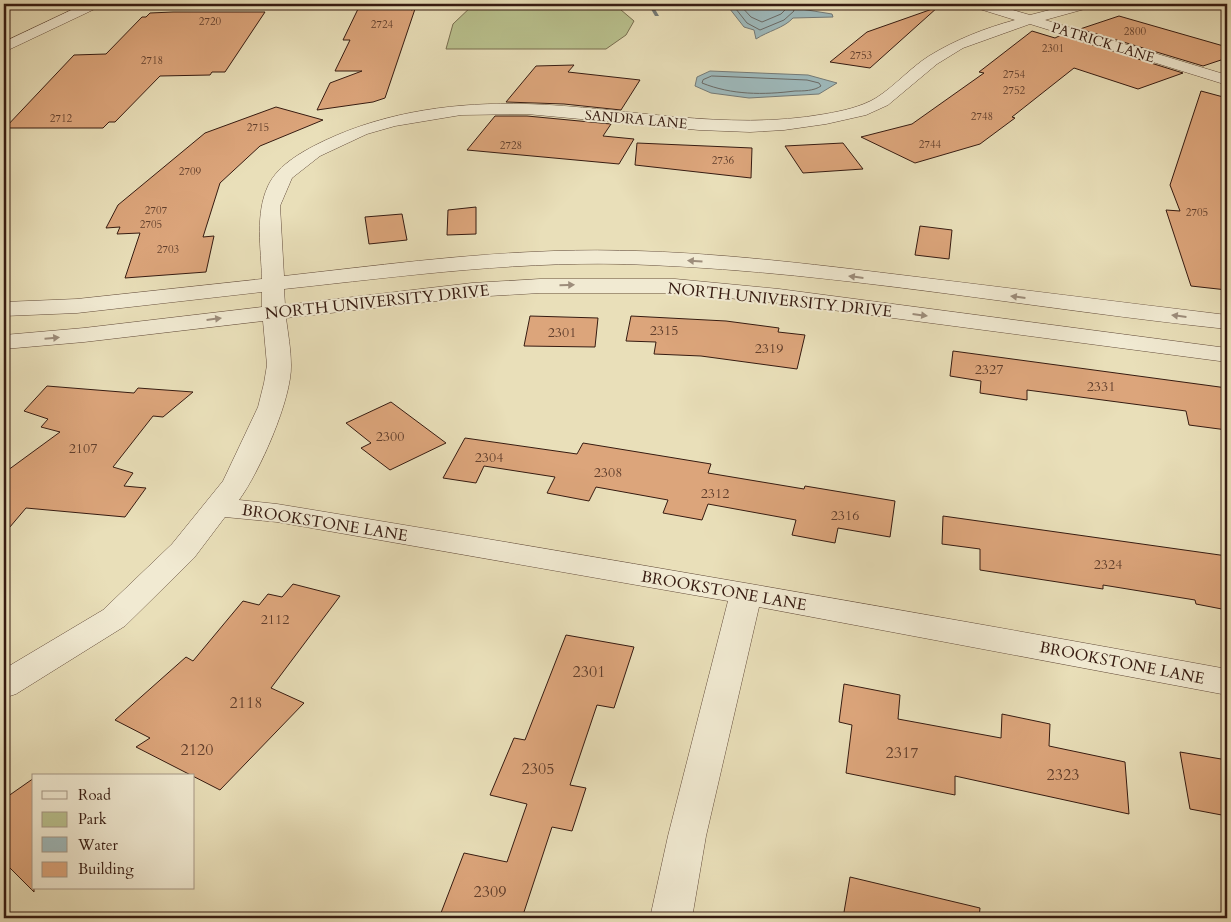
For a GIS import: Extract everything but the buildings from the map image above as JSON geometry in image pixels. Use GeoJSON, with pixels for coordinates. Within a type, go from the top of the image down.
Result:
{"type":"FeatureCollection","features":[{"type":"Feature","properties":{"kind":"street"},"geometry":{"type":"LineString","coordinates":[[4,48],[94,4]]}},
{"type":"Feature","properties":{"kind":"street","name":"PATRICK LANE"},"geometry":{"type":"LineString","coordinates":[[978,4],[1227,80]]}},
{"type":"Feature","properties":{"kind":"street","name":"SANDRA LANE"},"geometry":{"type":"LineString","coordinates":[[4,685],[114,618],[183,551],[236,484],[271,407],[277,383],[279,365],[272,284],[270,206],[278,184],[290,169],[314,152],[361,130],[430,114],[495,108],[544,110],[699,125],[750,127],[808,122],[860,111],[871,106],[894,93],[932,61],[958,45],[992,32],[1087,4]]}},
{"type":"Feature","properties":{"kind":"street","name":"NORTH UNIVERSITY DRIVE"},"geometry":{"type":"LineString","coordinates":[[4,309],[78,306],[470,262],[524,259],[648,258],[734,263],[1227,322]]}},
{"type":"Feature","properties":{"kind":"street"},"geometry":{"type":"LineString","coordinates":[[524,259],[530,286]]}},
{"type":"Feature","properties":{"kind":"street","name":"NORTH UNIVERSITY DRIVE"},"geometry":{"type":"LineString","coordinates":[[4,342],[84,335],[472,290],[602,284],[728,290],[1227,355]]}},
{"type":"Feature","properties":{"kind":"street"},"geometry":{"type":"LineString","coordinates":[[1140,312],[1147,344]]}},
{"type":"Feature","properties":{"kind":"street","name":"BROOKSTONE LANE"},"geometry":{"type":"LineString","coordinates":[[219,507],[277,513],[382,529],[918,624],[1227,682]]}},
{"type":"Feature","properties":{"kind":"street"},"geometry":{"type":"LineString","coordinates":[[670,918],[687,836],[746,594]]}},
{"type":"Feature","properties":{"kind":"green space"},"geometry":{"type":"Polygon","coordinates":[[[474,4],[614,4],[634,21],[626,35],[606,49],[446,49],[453,24],[474,4]]]}},
{"type":"Feature","properties":{"kind":"water"},"geometry":{"type":"Polygon","coordinates":[[[726,4],[795,4],[801,9],[832,14],[833,17],[793,18],[756,39],[754,30],[744,27],[726,4]]]}},
{"type":"Feature","properties":{"kind":"water"},"geometry":{"type":"Polygon","coordinates":[[[710,71],[808,75],[837,83],[819,94],[749,98],[711,93],[695,86],[697,77],[710,71]]]}},
{"type":"Feature","properties":{"kind":"waterway"},"geometry":{"type":"LineString","coordinates":[[650,4],[657,15]]}}]}
